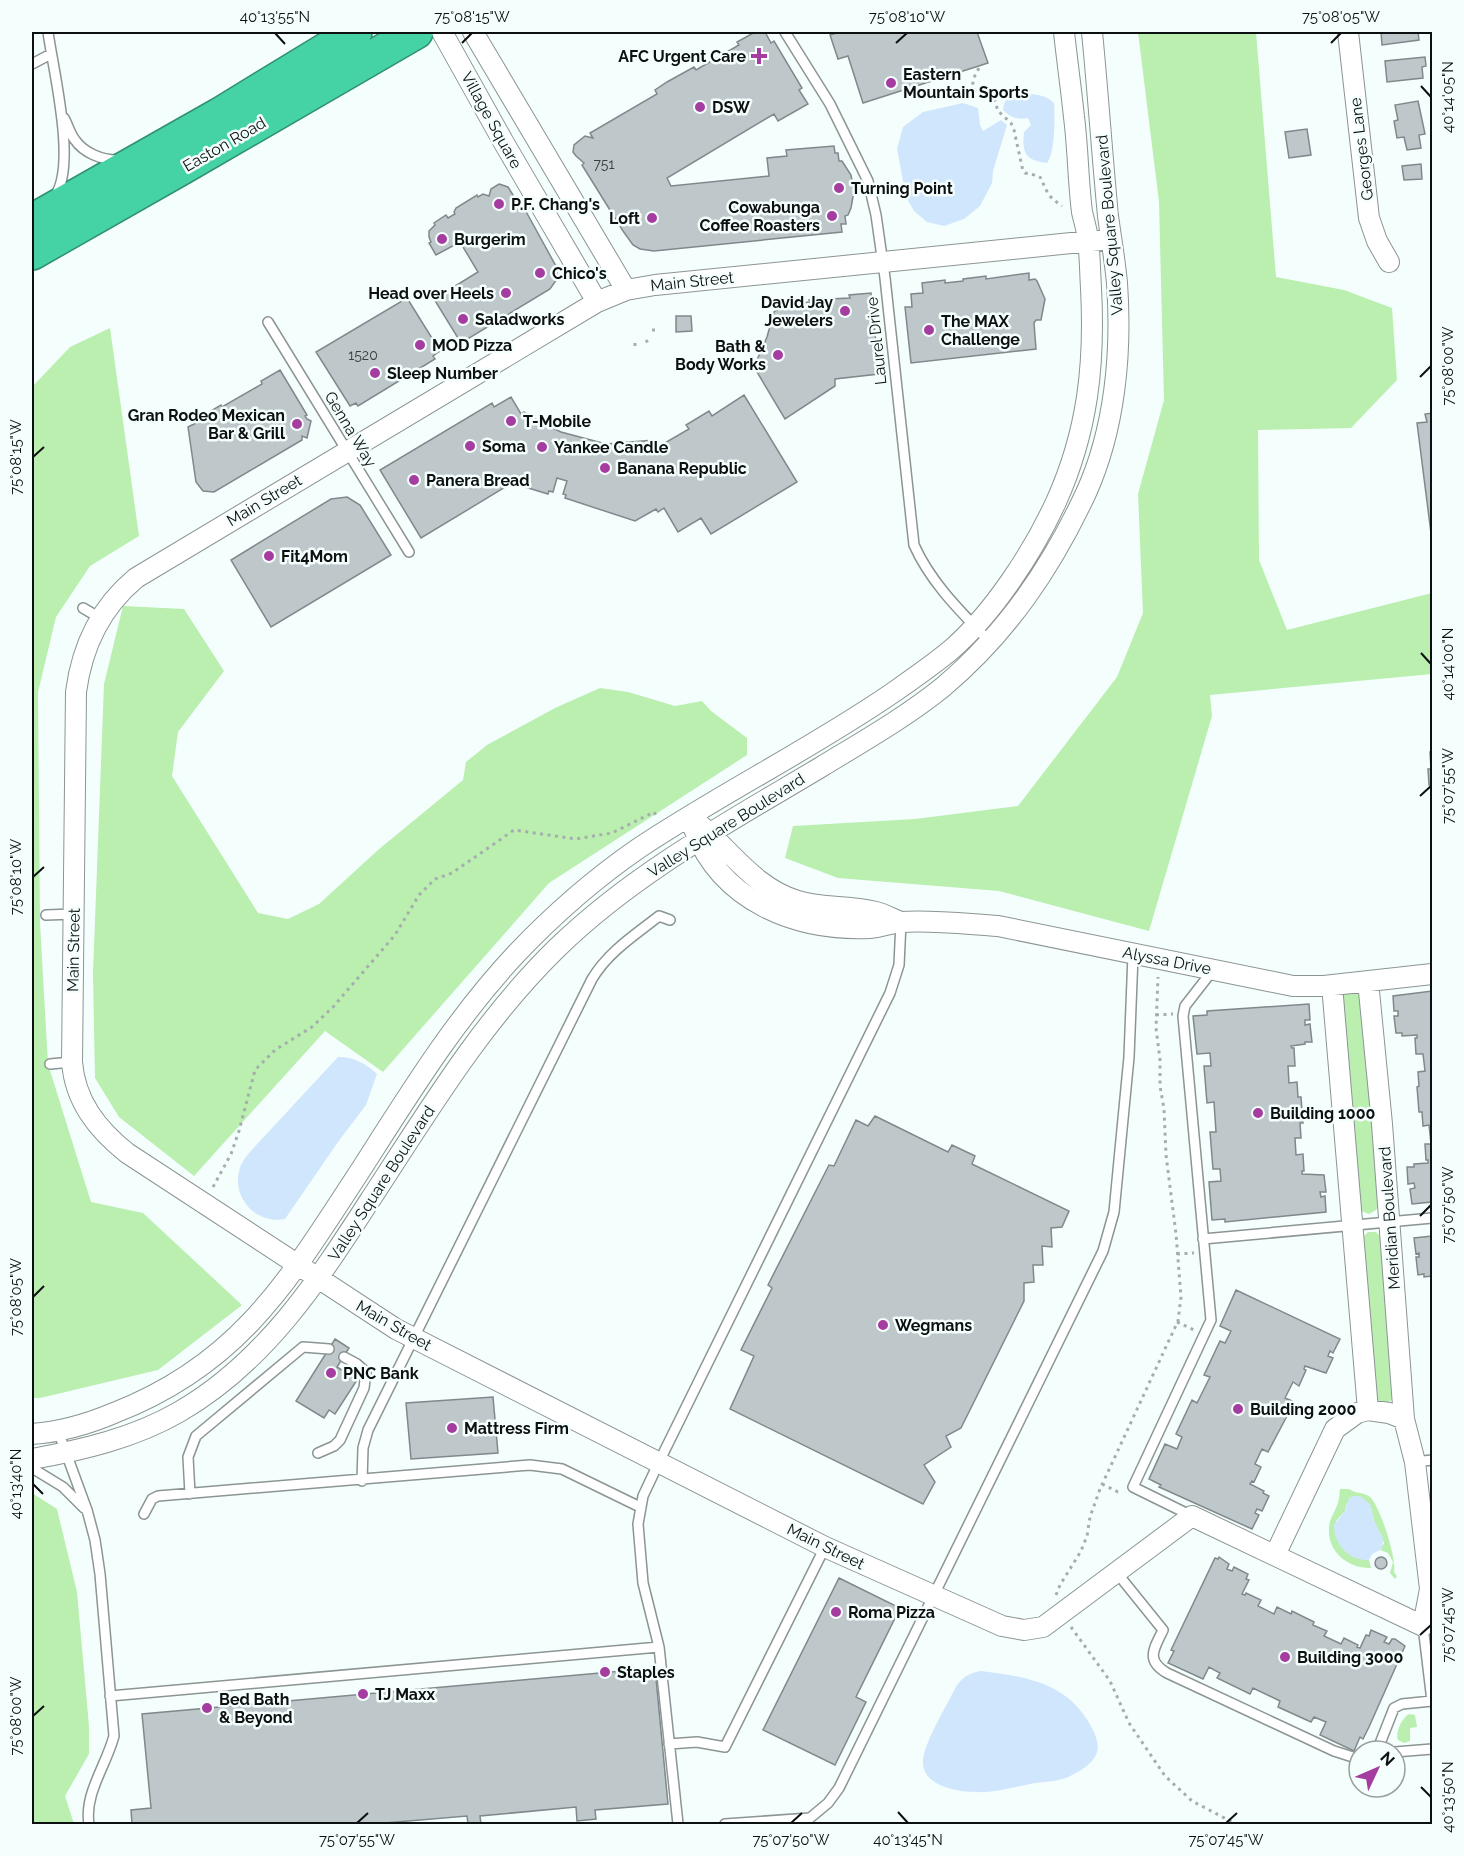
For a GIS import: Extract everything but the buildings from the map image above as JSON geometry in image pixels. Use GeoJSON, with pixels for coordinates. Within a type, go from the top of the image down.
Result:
{"type":"FeatureCollection","features":[{"type":"Feature","properties":{"kind":"highway","name":"Easton Road"},"geometry":{"type":"LineString","coordinates":[[37,218],[219,115],[355,32]]}},
{"type":"Feature","properties":{"kind":"highway","name":"Easton Road"},"geometry":{"type":"LineString","coordinates":[[32,253],[416,32]]}},
{"type":"Feature","properties":{"kind":"street","name":"Village Square"},"geometry":{"type":"LineString","coordinates":[[442,32],[597,302]]}},
{"type":"Feature","properties":{"kind":"street","name":"Village Square"},"geometry":{"type":"LineString","coordinates":[[473,32],[626,290]]}},
{"type":"Feature","properties":{"kind":"street","name":"Valley Square Boulevard"},"geometry":{"type":"LineString","coordinates":[[32,1434],[58,1431],[104,1418],[137,1405],[195,1372],[246,1328],[269,1304],[298,1265],[460,1020],[497,976],[573,898],[639,849],[860,715],[949,651],[993,603],[1033,546],[1055,505],[1071,467],[1083,426],[1090,387],[1092,342],[1088,241],[1082,211],[1064,32]]}},
{"type":"Feature","properties":{"kind":"street","name":"Valley Square Boulevard"},"geometry":{"type":"LineString","coordinates":[[32,1459],[65,1453],[149,1427],[204,1396],[232,1374],[269,1340],[301,1303],[455,1069],[495,1016],[555,950],[602,906],[648,872],[919,705],[959,672],[990,642],[1016,612],[1050,563],[1088,488],[1097,464],[1117,370],[1117,285],[1092,32]]}},
{"type":"Feature","properties":{"kind":"street","name":"Georges Lane"},"geometry":{"type":"LineString","coordinates":[[1348,32],[1370,218],[1377,241],[1389,262]]}},
{"type":"Feature","properties":{"kind":"street","name":"Main Street"},"geometry":{"type":"LineString","coordinates":[[1111,239],[655,285],[626,290],[597,302],[136,578],[112,602],[91,613],[76,692],[72,1062],[77,1087],[84,1104],[93,1121],[107,1137],[203,1204],[396,1329],[825,1547],[1002,1626],[1024,1630],[1042,1627],[1192,1516]]}},
{"type":"Feature","properties":{"kind":"street","name":"Alyssa Drive"},"geometry":{"type":"LineString","coordinates":[[690,817],[704,837],[706,856],[730,882],[761,905],[792,920],[870,928],[901,922],[998,926],[1293,986],[1332,986],[1432,974]]}},
{"type":"Feature","properties":{"kind":"street","name":"Meridian Boulevard"},"geometry":{"type":"LineString","coordinates":[[1368,981],[1404,1419],[1424,1461],[1430,1589],[1423,1626]]}},
{"type":"Feature","properties":{"kind":"street"},"geometry":{"type":"LineString","coordinates":[[1332,986],[1368,1410]]}},
{"type":"Feature","properties":{"kind":"street"},"geometry":{"type":"LineString","coordinates":[[1275,1555],[1335,1429],[1357,1413],[1368,1410],[1389,1413],[1404,1419]]}},
{"type":"Feature","properties":{"kind":"street"},"geometry":{"type":"LineString","coordinates":[[1192,1516],[1423,1626]]}},
{"type":"Feature","properties":{"kind":"lane"},"geometry":{"type":"LineString","coordinates":[[37,218],[58,192],[64,171],[61,112],[48,32]]}},
{"type":"Feature","properties":{"kind":"lane","name":"Laurel Drive"},"geometry":{"type":"LineString","coordinates":[[785,32],[830,104],[868,181],[883,262],[914,545],[931,577],[990,642]]}},
{"type":"Feature","properties":{"kind":"lane"},"geometry":{"type":"LineString","coordinates":[[32,64],[51,54]]}},
{"type":"Feature","properties":{"kind":"lane"},"geometry":{"type":"LineString","coordinates":[[61,112],[75,141],[92,154],[106,160],[141,159]]}},
{"type":"Feature","properties":{"kind":"lane","name":"Genna Way"},"geometry":{"type":"LineString","coordinates":[[268,322],[409,552]]}},
{"type":"Feature","properties":{"kind":"lane"},"geometry":{"type":"LineString","coordinates":[[46,915],[74,914]]}},
{"type":"Feature","properties":{"kind":"lane"},"geometry":{"type":"LineString","coordinates":[[362,1480],[365,1438],[597,970],[612,952],[659,916],[670,920]]}},
{"type":"Feature","properties":{"kind":"lane"},"geometry":{"type":"LineString","coordinates":[[678,1824],[659,1647],[643,1583],[638,1524],[640,1507],[659,1462],[890,993],[899,965],[901,922]]}},
{"type":"Feature","properties":{"kind":"lane"},"geometry":{"type":"LineString","coordinates":[[725,1824],[810,1818],[828,1803],[839,1788],[1103,1251],[1111,1226],[1129,1057],[1133,955]]}},
{"type":"Feature","properties":{"kind":"lane"},"geometry":{"type":"LineString","coordinates":[[1192,1516],[1133,1487],[1211,1320],[1183,1016],[1188,1001],[1213,970]]}},
{"type":"Feature","properties":{"kind":"lane"},"geometry":{"type":"LineString","coordinates":[[50,1064],[72,1062]]}},
{"type":"Feature","properties":{"kind":"lane"},"geometry":{"type":"LineString","coordinates":[[1203,1239],[1432,1218]]}},
{"type":"Feature","properties":{"kind":"lane"},"geometry":{"type":"LineString","coordinates":[[190,1494],[188,1457],[196,1436],[303,1347],[329,1349]]}},
{"type":"Feature","properties":{"kind":"lane"},"geometry":{"type":"LineString","coordinates":[[318,1453],[334,1446],[340,1440],[364,1388],[366,1372],[344,1357]]}},
{"type":"Feature","properties":{"kind":"lane"},"geometry":{"type":"LineString","coordinates":[[58,1431],[87,1510],[95,1540],[114,1736],[107,1760],[90,1796],[89,1824]]}},
{"type":"Feature","properties":{"kind":"lane"},"geometry":{"type":"LineString","coordinates":[[144,1514],[152,1499],[158,1496],[530,1466],[562,1469],[640,1507]]}},
{"type":"Feature","properties":{"kind":"lane"},"geometry":{"type":"LineString","coordinates":[[32,1468],[63,1487],[87,1510]]}},
{"type":"Feature","properties":{"kind":"lane"},"geometry":{"type":"LineString","coordinates":[[669,1744],[697,1742],[725,1747],[825,1547]]}},
{"type":"Feature","properties":{"kind":"lane"},"geometry":{"type":"LineString","coordinates":[[1117,1573],[1163,1630],[1153,1654],[1157,1666],[1347,1755]]}},
{"type":"Feature","properties":{"kind":"lane"},"geometry":{"type":"LineString","coordinates":[[1382,1739],[1394,1708],[1402,1704],[1432,1701],[1423,1626]]}},
{"type":"Feature","properties":{"kind":"lane"},"geometry":{"type":"LineString","coordinates":[[110,1696],[659,1647]]}},
{"type":"Feature","properties":{"kind":"lane"},"geometry":{"type":"LineString","coordinates":[[1407,1751],[1432,1749]]}},
{"type":"Feature","properties":{"kind":"path"},"geometry":{"type":"LineString","coordinates":[[979,68],[973,78],[973,86],[980,95],[992,98],[998,111],[1011,123],[1023,171],[1037,174],[1042,179],[1048,195],[1064,208],[1066,213]]}},
{"type":"Feature","properties":{"kind":"path"},"geometry":{"type":"LineString","coordinates":[[203,1204],[231,1154],[255,1070],[275,1050],[312,1027],[333,1007],[395,935],[419,895],[435,879],[452,873],[514,830],[542,836],[576,839],[612,833],[654,812],[660,820]]}},
{"type":"Feature","properties":{"kind":"path"},"geometry":{"type":"LineString","coordinates":[[1158,975],[1156,1028],[1160,1086],[1181,1297],[1177,1322],[1102,1484],[1089,1517],[1087,1536],[1082,1551],[1057,1592],[1056,1603],[1110,1681],[1129,1723],[1165,1776],[1192,1801],[1236,1824]]}},
{"type":"Feature","properties":{"kind":"path"},"geometry":{"type":"LineString","coordinates":[[1177,1322],[1204,1335]]}},
{"type":"Feature","properties":{"kind":"path"},"geometry":{"type":"LineString","coordinates":[[1102,1484],[1118,1492],[1133,1487]]}},
{"type":"Feature","properties":{"kind":"green space"},"geometry":{"type":"Polygon","coordinates":[[[1138,32],[1256,32],[1276,277],[1344,290],[1392,308],[1397,380],[1351,428],[1258,430],[1259,560],[1287,630],[1432,593],[1432,674],[1210,695],[1212,716],[1149,931],[999,891],[838,878],[785,858],[793,826],[915,819],[1018,806],[1117,677],[1143,613],[1138,494],[1164,400],[1159,202],[1138,32]]]}},
{"type":"Feature","properties":{"kind":"green space"},"geometry":{"type":"Polygon","coordinates":[[[110,328],[139,536],[90,566],[56,617],[38,692],[40,923],[48,1064],[91,1202],[143,1213],[242,1305],[158,1370],[32,1398],[32,387],[70,347],[110,328]]]}},
{"type":"Feature","properties":{"kind":"green space"},"geometry":{"type":"Polygon","coordinates":[[[123,606],[184,609],[224,671],[178,732],[172,776],[258,913],[288,919],[319,904],[378,850],[463,780],[466,762],[487,745],[555,708],[600,688],[628,692],[675,706],[702,701],[711,711],[747,738],[747,755],[549,883],[383,1072],[325,1031],[194,1176],[119,1117],[95,1078],[93,973],[104,684],[123,606]]]}},
{"type":"Feature","properties":{"kind":"green space"},"geometry":{"type":"Polygon","coordinates":[[[1354,991],[1361,997],[1380,1203],[1376,1210],[1369,1214],[1359,1210],[1341,995],[1344,992],[1354,991]]]}},
{"type":"Feature","properties":{"kind":"green space"},"geometry":{"type":"Polygon","coordinates":[[[1368,1232],[1376,1232],[1382,1238],[1394,1399],[1386,1403],[1374,1397],[1362,1238],[1368,1232]]]}},
{"type":"Feature","properties":{"kind":"green space"},"geometry":{"type":"Polygon","coordinates":[[[1340,1489],[1365,1494],[1374,1502],[1383,1521],[1390,1545],[1394,1565],[1394,1572],[1397,1576],[1395,1579],[1390,1573],[1393,1562],[1388,1553],[1380,1550],[1384,1543],[1371,1508],[1347,1503],[1345,1511],[1336,1521],[1365,1560],[1369,1560],[1371,1568],[1355,1566],[1348,1562],[1332,1545],[1329,1537],[1330,1520],[1338,1502],[1340,1489]]]}},
{"type":"Feature","properties":{"kind":"green space"},"geometry":{"type":"Polygon","coordinates":[[[32,1493],[57,1509],[77,1592],[89,1726],[89,1754],[65,1796],[74,1824],[32,1824],[32,1493]]]}},
{"type":"Feature","properties":{"kind":"green space"},"geometry":{"type":"Polygon","coordinates":[[[1415,1715],[1417,1727],[1410,1728],[1410,1741],[1407,1742],[1407,1739],[1398,1739],[1397,1733],[1406,1716],[1415,1715]]]}},
{"type":"Feature","properties":{"kind":"water"},"geometry":{"type":"Polygon","coordinates":[[[1016,93],[1041,96],[1054,103],[1053,143],[1047,163],[1034,160],[1026,154],[1024,132],[1031,125],[1028,118],[1015,118],[1003,110],[1006,100],[1016,93]]]}},
{"type":"Feature","properties":{"kind":"water"},"geometry":{"type":"Polygon","coordinates":[[[963,103],[978,108],[983,131],[1001,120],[1007,125],[993,171],[992,183],[980,206],[964,219],[944,226],[927,222],[914,211],[906,197],[897,149],[903,127],[923,112],[963,103]]]}},
{"type":"Feature","properties":{"kind":"water"},"geometry":{"type":"Polygon","coordinates":[[[338,1057],[359,1061],[377,1074],[366,1105],[285,1219],[274,1220],[263,1217],[254,1212],[241,1196],[238,1176],[242,1163],[338,1057]]]}},
{"type":"Feature","properties":{"kind":"water"},"geometry":{"type":"Polygon","coordinates":[[[1360,1496],[1370,1504],[1374,1521],[1383,1538],[1382,1549],[1372,1554],[1369,1560],[1349,1555],[1340,1545],[1335,1532],[1334,1525],[1345,1511],[1349,1498],[1360,1496]]]}},
{"type":"Feature","properties":{"kind":"water"},"geometry":{"type":"Polygon","coordinates":[[[981,1671],[1040,1682],[1065,1696],[1086,1718],[1095,1734],[1098,1748],[1089,1764],[1066,1778],[1004,1790],[977,1792],[956,1790],[936,1783],[929,1777],[924,1770],[923,1760],[937,1722],[957,1685],[968,1675],[981,1671]]]}},
{"type":"Feature","properties":{"kind":"place","name":"AFC Urgent Care"},"geometry":{"type":"Point","coordinates":[759,56]}},
{"type":"Feature","properties":{"kind":"place","name":"Eastern Mountain Sports"},"geometry":{"type":"Point","coordinates":[891,83]}},
{"type":"Feature","properties":{"kind":"place","name":"DSW"},"geometry":{"type":"Point","coordinates":[700,107]}},
{"type":"Feature","properties":{"kind":"place","name":"Turning Point"},"geometry":{"type":"Point","coordinates":[839,188]}},
{"type":"Feature","properties":{"kind":"place","name":"P.F. Chang's"},"geometry":{"type":"Point","coordinates":[499,204]}},
{"type":"Feature","properties":{"kind":"place","name":"Cowabunga Coffee Roasters"},"geometry":{"type":"Point","coordinates":[832,216]}},
{"type":"Feature","properties":{"kind":"place","name":"Loft"},"geometry":{"type":"Point","coordinates":[652,218]}},
{"type":"Feature","properties":{"kind":"place","name":"Burgerim"},"geometry":{"type":"Point","coordinates":[442,239]}},
{"type":"Feature","properties":{"kind":"place","name":"Chico's"},"geometry":{"type":"Point","coordinates":[540,273]}},
{"type":"Feature","properties":{"kind":"place","name":"Head over Heels"},"geometry":{"type":"Point","coordinates":[506,293]}},
{"type":"Feature","properties":{"kind":"place","name":"David Jay Jewelers"},"geometry":{"type":"Point","coordinates":[845,311]}},
{"type":"Feature","properties":{"kind":"place","name":"Saladworks"},"geometry":{"type":"Point","coordinates":[463,319]}},
{"type":"Feature","properties":{"kind":"place","name":"The MAX Challenge"},"geometry":{"type":"Point","coordinates":[929,330]}},
{"type":"Feature","properties":{"kind":"place","name":"MOD Pizza"},"geometry":{"type":"Point","coordinates":[420,345]}},
{"type":"Feature","properties":{"kind":"place","name":"Bath & Body Works"},"geometry":{"type":"Point","coordinates":[778,355]}},
{"type":"Feature","properties":{"kind":"place","name":"Sleep Number"},"geometry":{"type":"Point","coordinates":[375,373]}},
{"type":"Feature","properties":{"kind":"place","name":"T-Mobile"},"geometry":{"type":"Point","coordinates":[511,421]}},
{"type":"Feature","properties":{"kind":"place","name":"Gran Rodeo Mexican Bar & Grill"},"geometry":{"type":"Point","coordinates":[297,424]}},
{"type":"Feature","properties":{"kind":"place","name":"Soma"},"geometry":{"type":"Point","coordinates":[470,446]}},
{"type":"Feature","properties":{"kind":"place","name":"Yankee Candle"},"geometry":{"type":"Point","coordinates":[542,447]}},
{"type":"Feature","properties":{"kind":"place","name":"Banana Republic"},"geometry":{"type":"Point","coordinates":[605,468]}},
{"type":"Feature","properties":{"kind":"place","name":"Panera Bread"},"geometry":{"type":"Point","coordinates":[414,480]}},
{"type":"Feature","properties":{"kind":"place","name":"Fit4Mom"},"geometry":{"type":"Point","coordinates":[269,556]}},
{"type":"Feature","properties":{"kind":"place","name":"Building 1000"},"geometry":{"type":"Point","coordinates":[1258,1113]}},
{"type":"Feature","properties":{"kind":"place","name":"Wegmans"},"geometry":{"type":"Point","coordinates":[883,1325]}},
{"type":"Feature","properties":{"kind":"place","name":"PNC Bank"},"geometry":{"type":"Point","coordinates":[331,1373]}},
{"type":"Feature","properties":{"kind":"place","name":"Building 2000"},"geometry":{"type":"Point","coordinates":[1238,1409]}},
{"type":"Feature","properties":{"kind":"place","name":"Mattress Firm"},"geometry":{"type":"Point","coordinates":[452,1428]}},
{"type":"Feature","properties":{"kind":"place","name":"Roma Pizza"},"geometry":{"type":"Point","coordinates":[836,1612]}},
{"type":"Feature","properties":{"kind":"place","name":"Building 3000"},"geometry":{"type":"Point","coordinates":[1285,1657]}},
{"type":"Feature","properties":{"kind":"place","name":"Staples"},"geometry":{"type":"Point","coordinates":[605,1672]}},
{"type":"Feature","properties":{"kind":"place","name":"TJ Maxx"},"geometry":{"type":"Point","coordinates":[363,1694]}},
{"type":"Feature","properties":{"kind":"place","name":"Bed Bath & Beyond"},"geometry":{"type":"Point","coordinates":[207,1708]}}]}
